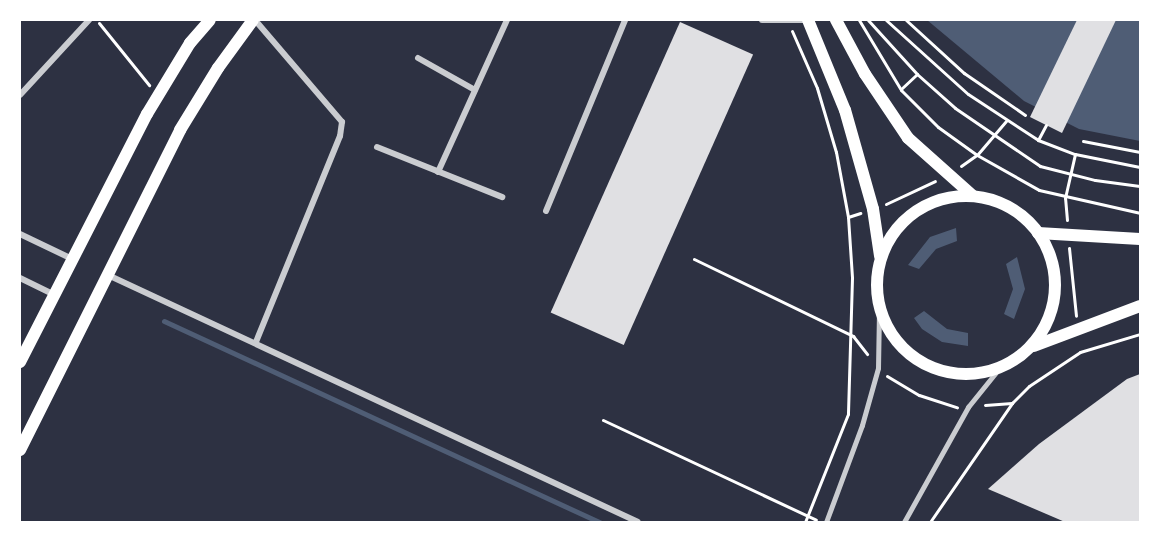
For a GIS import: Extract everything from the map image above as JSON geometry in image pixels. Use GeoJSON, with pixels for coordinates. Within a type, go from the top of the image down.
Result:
{"type":"FeatureCollection","features":[{"type":"Feature","properties":{"kind":"main road"},"geometry":{"type":"LineString","coordinates":[[20,362],[70,258],[158,96],[190,43],[210,20]]}},
{"type":"Feature","properties":{"kind":"main road"},"geometry":{"type":"LineString","coordinates":[[20,450],[110,276],[180,130],[218,68],[254,20]]}},
{"type":"Feature","properties":{"kind":"main road"},"geometry":{"type":"LineString","coordinates":[[808,20],[845,110],[873,209],[880,259],[876,284],[879,309],[898,343],[926,366],[965,372],[1001,366],[1030,348],[1077,327],[1140,306]]}},
{"type":"Feature","properties":{"kind":"main road"},"geometry":{"type":"LineString","coordinates":[[836,20],[888,111],[908,138],[973,196]]}},
{"type":"Feature","properties":{"kind":"main road"},"geometry":{"type":"LineString","coordinates":[[880,259],[894,232],[915,211],[943,199],[973,196],[1010,207],[1038,233],[1054,268],[1055,299],[1047,324],[1030,348]]}},
{"type":"Feature","properties":{"kind":"main road"},"geometry":{"type":"LineString","coordinates":[[1038,233],[1140,239]]}},
{"type":"Feature","properties":{"kind":"street"},"geometry":{"type":"LineString","coordinates":[[20,95],[89,20]]}},
{"type":"Feature","properties":{"kind":"street"},"geometry":{"type":"LineString","coordinates":[[254,20],[342,122],[340,136],[256,342]]}},
{"type":"Feature","properties":{"kind":"street"},"geometry":{"type":"LineString","coordinates":[[438,172],[507,20]]}},
{"type":"Feature","properties":{"kind":"street"},"geometry":{"type":"LineString","coordinates":[[546,211],[625,20]]}},
{"type":"Feature","properties":{"kind":"street"},"geometry":{"type":"LineString","coordinates":[[762,20],[808,20]]}},
{"type":"Feature","properties":{"kind":"street"},"geometry":{"type":"LineString","coordinates":[[418,58],[475,90]]}},
{"type":"Feature","properties":{"kind":"street"},"geometry":{"type":"LineString","coordinates":[[377,147],[502,197]]}},
{"type":"Feature","properties":{"kind":"street"},"geometry":{"type":"LineString","coordinates":[[20,234],[70,258]]}},
{"type":"Feature","properties":{"kind":"street"},"geometry":{"type":"LineString","coordinates":[[110,276],[256,342],[638,522]]}},
{"type":"Feature","properties":{"kind":"street"},"geometry":{"type":"LineString","coordinates":[[20,278],[53,294]]}},
{"type":"Feature","properties":{"kind":"street"},"geometry":{"type":"LineString","coordinates":[[826,522],[862,425],[878,369],[879,309]]}},
{"type":"Feature","properties":{"kind":"street"},"geometry":{"type":"LineString","coordinates":[[904,522],[968,407],[1001,366]]}},
{"type":"Feature","properties":{"kind":"path"},"geometry":{"type":"LineString","coordinates":[[96,20],[158,96]]}},
{"type":"Feature","properties":{"kind":"path"},"geometry":{"type":"LineString","coordinates":[[859,20],[901,90],[939,126],[977,155],[1030,185],[1065,198],[1140,213]]}},
{"type":"Feature","properties":{"kind":"path"},"geometry":{"type":"LineString","coordinates":[[868,20],[917,74],[994,137],[1040,166],[1140,186]]}},
{"type":"Feature","properties":{"kind":"path"},"geometry":{"type":"LineString","coordinates":[[886,20],[930,63],[1006,121],[1038,140],[1075,154],[1140,167]]}},
{"type":"Feature","properties":{"kind":"path"},"geometry":{"type":"LineString","coordinates":[[906,20],[964,73],[1025,115]]}},
{"type":"Feature","properties":{"kind":"path"},"geometry":{"type":"LineString","coordinates":[[788,21],[817,88],[836,152],[848,217],[853,336],[848,414],[805,522]]}},
{"type":"Feature","properties":{"kind":"path"},"geometry":{"type":"LineString","coordinates":[[901,90],[917,74]]}},
{"type":"Feature","properties":{"kind":"path"},"geometry":{"type":"LineString","coordinates":[[848,217],[873,209],[949,175],[977,155],[1006,121]]}},
{"type":"Feature","properties":{"kind":"path"},"geometry":{"type":"LineString","coordinates":[[1038,140],[1046,125]]}},
{"type":"Feature","properties":{"kind":"path"},"geometry":{"type":"LineString","coordinates":[[1083,141],[1140,152]]}},
{"type":"Feature","properties":{"kind":"path"},"geometry":{"type":"LineString","coordinates":[[1075,154],[1065,198],[1080,352]]}},
{"type":"Feature","properties":{"kind":"path"},"geometry":{"type":"LineString","coordinates":[[694,259],[853,336],[878,369],[919,395],[952,407],[1012,402]]}},
{"type":"Feature","properties":{"kind":"path"},"geometry":{"type":"LineString","coordinates":[[930,522],[1012,402],[1080,352],[1140,334]]}},
{"type":"Feature","properties":{"kind":"path"},"geometry":{"type":"LineString","coordinates":[[603,420],[821,522]]}},
{"type":"Feature","properties":{"kind":"water"},"geometry":{"type":"Polygon","coordinates":[[[927,20],[1140,20],[1140,141],[1079,129],[1024,101],[927,20]]]}},
{"type":"Feature","properties":{"kind":"water"},"geometry":{"type":"Polygon","coordinates":[[[956,228],[957,241],[936,249],[919,269],[908,265],[930,237],[956,228]]]}},
{"type":"Feature","properties":{"kind":"water"},"geometry":{"type":"Polygon","coordinates":[[[1017,257],[1025,289],[1014,319],[1004,314],[1013,289],[1006,264],[1017,257]]]}},
{"type":"Feature","properties":{"kind":"water"},"geometry":{"type":"Polygon","coordinates":[[[924,311],[947,329],[968,333],[968,346],[942,342],[922,329],[914,318],[924,311]]]}},
{"type":"Feature","properties":{"kind":"building"},"geometry":{"type":"Polygon","coordinates":[[[1077,20],[1116,20],[1062,133],[1030,117],[1077,20]]]}},
{"type":"Feature","properties":{"kind":"building"},"geometry":{"type":"Polygon","coordinates":[[[680,22],[753,55],[624,345],[551,313],[680,22]]]}},
{"type":"Feature","properties":{"kind":"building"},"geometry":{"type":"Polygon","coordinates":[[[1140,374],[1140,522],[1065,522],[988,489],[1039,444],[1127,379],[1140,374]]]}},
{"type":"Feature","properties":{"kind":"waterway"},"geometry":{"type":"LineString","coordinates":[[164,321],[600,522]]}}]}
